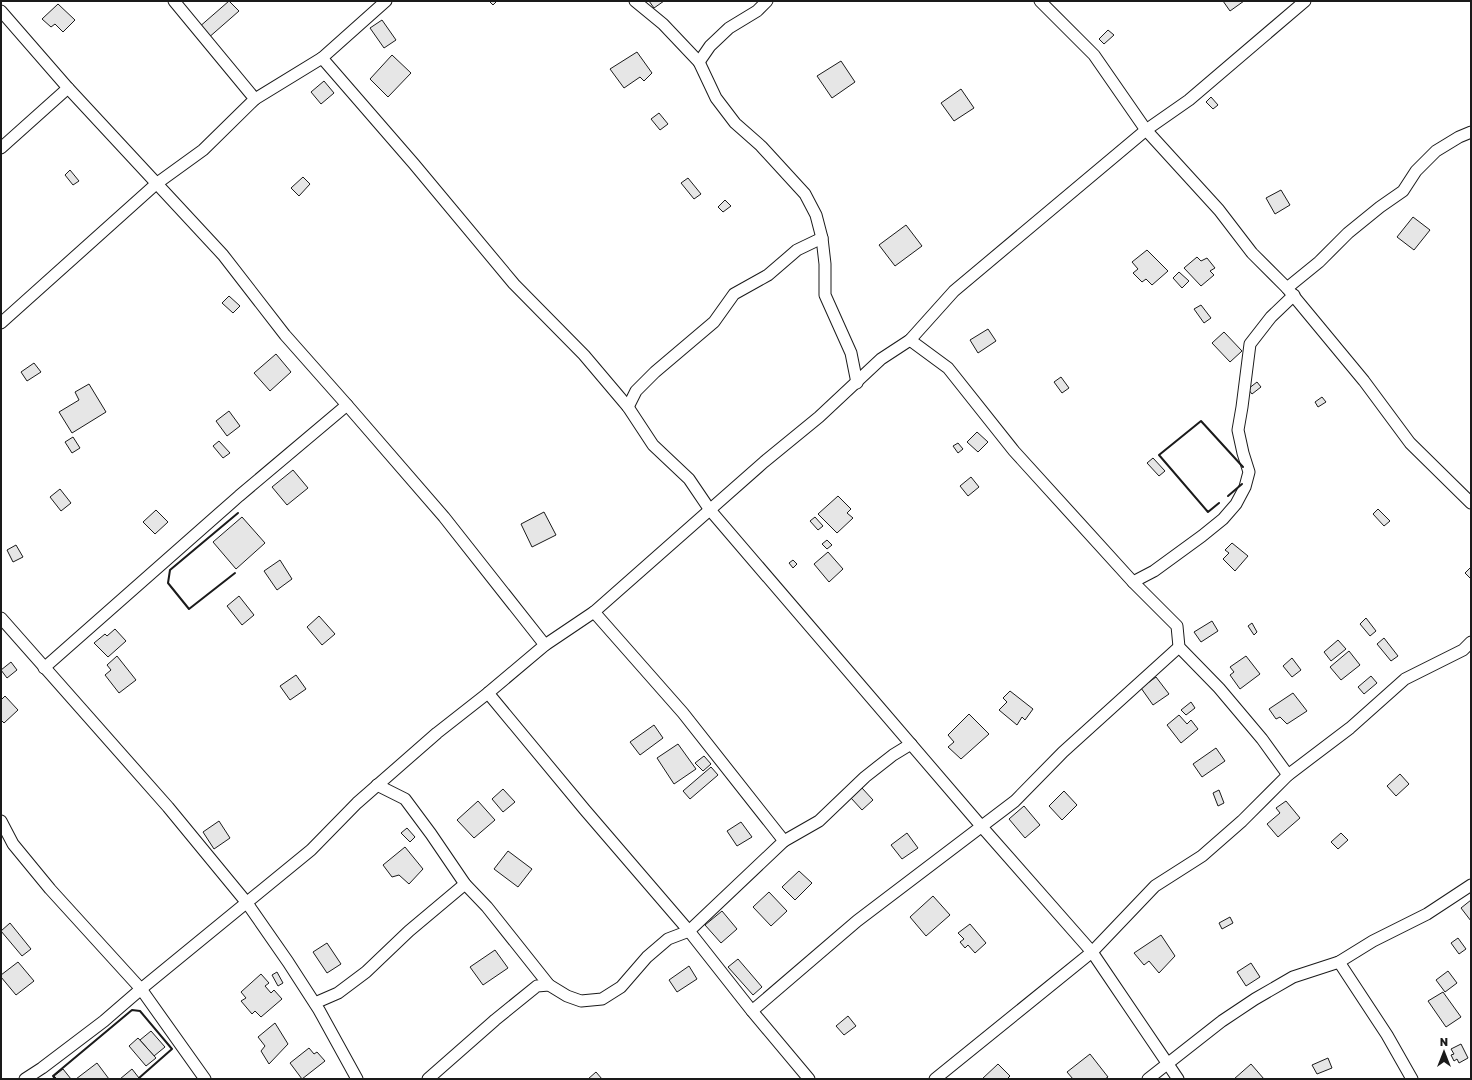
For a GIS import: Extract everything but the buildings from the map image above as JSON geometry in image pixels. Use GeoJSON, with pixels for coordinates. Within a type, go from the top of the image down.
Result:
{"type":"FeatureCollection","features":[{"type":"Feature","properties":{"kind":"street"},"geometry":{"type":"LineString","coordinates":[[174,1],[255,99]]}},
{"type":"Feature","properties":{"kind":"street"},"geometry":{"type":"LineString","coordinates":[[1,323],[156,184],[202,150],[255,99],[322,58],[386,1]]}},
{"type":"Feature","properties":{"kind":"street"},"geometry":{"type":"LineString","coordinates":[[635,1],[664,24],[699,62],[716,98],[735,123],[761,146],[805,194],[816,214],[822,238],[825,264],[825,295],[851,353],[857,383]]}},
{"type":"Feature","properties":{"kind":"street"},"geometry":{"type":"LineString","coordinates":[[699,62],[710,46],[729,28],[757,11],[767,1]]}},
{"type":"Feature","properties":{"kind":"street"},"geometry":{"type":"LineString","coordinates":[[1040,1],[1094,56],[1146,130],[1219,210],[1252,253],[1290,292],[1364,381],[1410,443],[1471,503]]}},
{"type":"Feature","properties":{"kind":"street"},"geometry":{"type":"LineString","coordinates":[[25,1079],[104,1022],[141,989],[311,850],[357,803],[438,733],[545,645],[594,612],[857,383],[881,359],[910,340],[954,291],[1146,130],[1189,100],[1306,1]]}},
{"type":"Feature","properties":{"kind":"street"},"geometry":{"type":"LineString","coordinates":[[1,11],[68,88],[223,255],[285,335],[348,404],[444,517],[545,645]]}},
{"type":"Feature","properties":{"kind":"street"},"geometry":{"type":"LineString","coordinates":[[322,58],[414,164],[514,284],[584,355],[628,407],[652,444],[689,479],[710,510],[982,827],[1092,952],[1178,1079]]}},
{"type":"Feature","properties":{"kind":"street"},"geometry":{"type":"LineString","coordinates":[[1,148],[68,88]]}},
{"type":"Feature","properties":{"kind":"street"},"geometry":{"type":"LineString","coordinates":[[1133,582],[1154,571],[1223,519],[1236,504],[1246,486],[1249,472],[1238,430],[1250,344],[1290,292],[1348,233],[1380,207],[1403,191],[1416,171],[1436,151],[1459,137],[1471,132]]}},
{"type":"Feature","properties":{"kind":"street"},"geometry":{"type":"LineString","coordinates":[[628,407],[636,391],[655,372],[714,322],[734,294],[768,274],[797,250],[822,238]]}},
{"type":"Feature","properties":{"kind":"street"},"geometry":{"type":"LineString","coordinates":[[910,340],[948,368],[1014,451],[1133,582],[1177,626],[1179,647],[1219,688],[1262,739],[1288,775]]}},
{"type":"Feature","properties":{"kind":"street"},"geometry":{"type":"LineString","coordinates":[[44,668],[239,496],[348,404]]}},
{"type":"Feature","properties":{"kind":"street"},"geometry":{"type":"LineString","coordinates":[[594,612],[683,713],[784,841]]}},
{"type":"Feature","properties":{"kind":"street"},"geometry":{"type":"LineString","coordinates":[[1,618],[168,807],[247,903],[315,1003],[357,1079]]}},
{"type":"Feature","properties":{"kind":"street"},"geometry":{"type":"LineString","coordinates":[[935,1079],[1092,952],[1155,886],[1202,856],[1242,821],[1288,775],[1350,728],[1405,679],[1463,650],[1471,642]]}},
{"type":"Feature","properties":{"kind":"street"},"geometry":{"type":"LineString","coordinates":[[752,1011],[858,921],[1015,801],[1064,752],[1179,647]]}},
{"type":"Feature","properties":{"kind":"street"},"geometry":{"type":"LineString","coordinates":[[488,693],[585,810],[689,931],[752,1011],[809,1079]]}},
{"type":"Feature","properties":{"kind":"street"},"geometry":{"type":"LineString","coordinates":[[377,785],[405,799],[465,884],[487,907],[549,985],[566,996],[581,1001],[602,999],[621,987],[647,957],[668,940],[689,931],[784,841],[819,821],[865,777],[893,755],[912,744]]}},
{"type":"Feature","properties":{"kind":"street"},"geometry":{"type":"LineString","coordinates":[[1,821],[13,844],[50,889],[141,989],[205,1079]]}},
{"type":"Feature","properties":{"kind":"street"},"geometry":{"type":"LineString","coordinates":[[315,1003],[338,993],[366,972],[409,931],[465,884]]}},
{"type":"Feature","properties":{"kind":"street"},"geometry":{"type":"LineString","coordinates":[[1148,1079],[1222,1022],[1255,999],[1293,977],[1338,962],[1373,940],[1427,914],[1471,885]]}},
{"type":"Feature","properties":{"kind":"street"},"geometry":{"type":"LineString","coordinates":[[1338,962],[1412,1079]]}},
{"type":"Feature","properties":{"kind":"street"},"geometry":{"type":"LineString","coordinates":[[428,1079],[536,986],[549,985]]}},
{"type":"Feature","properties":{"kind":"wall"},"geometry":{"type":"LineString","coordinates":[[1219,503],[1208,512],[1159,455],[1201,421],[1243,467]]}},
{"type":"Feature","properties":{"kind":"wall"},"geometry":{"type":"LineString","coordinates":[[1228,496],[1242,484]]}},
{"type":"Feature","properties":{"kind":"wall"},"geometry":{"type":"LineString","coordinates":[[235,573],[189,609],[168,583],[170,570],[238,513]]}},
{"type":"Feature","properties":{"kind":"wall"},"geometry":{"type":"LineString","coordinates":[[55,1079],[53,1076],[132,1010],[140,1011],[172,1049],[139,1078]]}}]}
